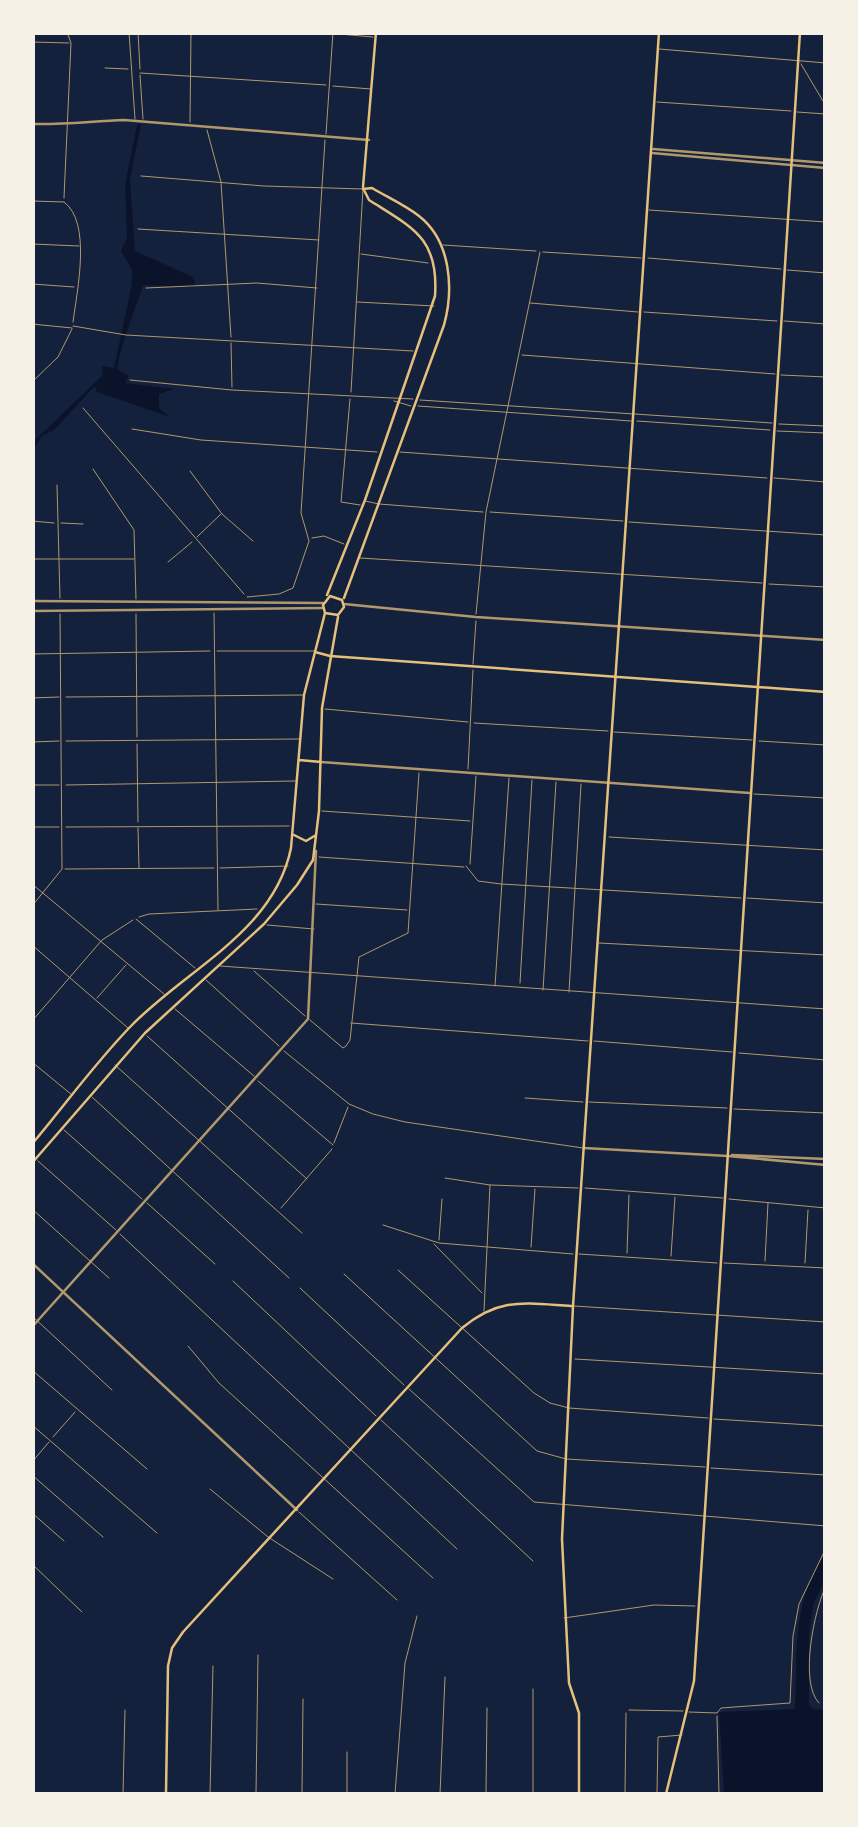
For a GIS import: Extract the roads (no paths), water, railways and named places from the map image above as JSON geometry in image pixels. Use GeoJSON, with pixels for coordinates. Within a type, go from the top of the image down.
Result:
{"type":"FeatureCollection","features":[{"type":"Feature","properties":{"kind":"main road"},"geometry":{"type":"LineString","coordinates":[[579,1794],[579,1713],[568,1683],[564,1618],[563,1505],[658,32]]}},
{"type":"Feature","properties":{"kind":"main road"},"geometry":{"type":"LineString","coordinates":[[666,1794],[688,1712],[699,1606],[800,32]]}},
{"type":"Feature","properties":{"kind":"main road"},"geometry":{"type":"LineString","coordinates":[[34,1161],[90,1094],[98,1063],[164,994],[265,909],[288,866],[304,695],[324,606],[434,306],[436,281],[428,245],[416,229],[369,200],[363,189],[376,35]]}},
{"type":"Feature","properties":{"kind":"main road"},"geometry":{"type":"LineString","coordinates":[[32,1144],[72,1096],[109,1072],[264,924],[297,886],[316,851],[322,708],[338,616],[450,301],[449,274],[432,229],[420,216],[372,188],[363,189]]}},
{"type":"Feature","properties":{"kind":"main road"},"geometry":{"type":"LineString","coordinates":[[428,245],[440,244]]}},
{"type":"Feature","properties":{"kind":"main road"},"geometry":{"type":"LineString","coordinates":[[324,606],[333,596],[343,603]]}},
{"type":"Feature","properties":{"kind":"main road"},"geometry":{"type":"LineString","coordinates":[[324,606],[338,616]]}},
{"type":"Feature","properties":{"kind":"main road"},"geometry":{"type":"LineString","coordinates":[[314,651],[330,656],[472,668],[826,692]]}},
{"type":"Feature","properties":{"kind":"main road"},"geometry":{"type":"LineString","coordinates":[[297,760],[321,762]]}},
{"type":"Feature","properties":{"kind":"main road"},"geometry":{"type":"LineString","coordinates":[[293,834],[306,841],[318,834]]}},
{"type":"Feature","properties":{"kind":"main road"},"geometry":{"type":"LineString","coordinates":[[98,1063],[109,1072]]}},
{"type":"Feature","properties":{"kind":"main road"},"geometry":{"type":"LineString","coordinates":[[166,1794],[168,1666],[172,1648],[183,1632],[462,1328],[484,1311],[514,1302],[573,1306]]}},
{"type":"Feature","properties":{"kind":"street"},"geometry":{"type":"LineString","coordinates":[[64,202],[71,44],[66,32]]}},
{"type":"Feature","properties":{"kind":"street"},"geometry":{"type":"LineString","coordinates":[[129,32],[135,121]]}},
{"type":"Feature","properties":{"kind":"street"},"geometry":{"type":"LineString","coordinates":[[138,32],[144,122]]}},
{"type":"Feature","properties":{"kind":"street"},"geometry":{"type":"LineString","coordinates":[[190,125],[191,32]]}},
{"type":"Feature","properties":{"kind":"street"},"geometry":{"type":"LineString","coordinates":[[316,32],[376,35]]}},
{"type":"Feature","properties":{"kind":"street"},"geometry":{"type":"LineString","coordinates":[[247,597],[278,594],[292,588],[310,541],[301,519],[332,33]]}},
{"type":"Feature","properties":{"kind":"street"},"geometry":{"type":"LineString","coordinates":[[32,42],[71,44]]}},
{"type":"Feature","properties":{"kind":"street"},"geometry":{"type":"LineString","coordinates":[[658,49],[826,64]]}},
{"type":"Feature","properties":{"kind":"street"},"geometry":{"type":"LineString","coordinates":[[799,62],[826,106]]}},
{"type":"Feature","properties":{"kind":"street"},"geometry":{"type":"LineString","coordinates":[[106,68],[131,69]]}},
{"type":"Feature","properties":{"kind":"street"},"geometry":{"type":"LineString","coordinates":[[140,73],[372,89]]}},
{"type":"Feature","properties":{"kind":"street"},"geometry":{"type":"LineString","coordinates":[[654,102],[826,114]]}},
{"type":"Feature","properties":{"kind":"street"},"geometry":{"type":"LineString","coordinates":[[32,124],[135,121],[369,140]]}},
{"type":"Feature","properties":{"kind":"street"},"geometry":{"type":"LineString","coordinates":[[206,127],[221,182],[232,390]]}},
{"type":"Feature","properties":{"kind":"street"},"geometry":{"type":"LineString","coordinates":[[651,151],[826,165]]}},
{"type":"Feature","properties":{"kind":"street"},"geometry":{"type":"LineString","coordinates":[[141,176],[363,189],[341,502],[826,535]]}},
{"type":"Feature","properties":{"kind":"street"},"geometry":{"type":"LineString","coordinates":[[32,200],[64,202],[72,208],[78,220],[80,246],[72,327],[58,357],[32,382]]}},
{"type":"Feature","properties":{"kind":"street"},"geometry":{"type":"LineString","coordinates":[[646,210],[826,222]]}},
{"type":"Feature","properties":{"kind":"street"},"geometry":{"type":"LineString","coordinates":[[138,229],[320,240]]}},
{"type":"Feature","properties":{"kind":"street"},"geometry":{"type":"LineString","coordinates":[[32,244],[80,246]]}},
{"type":"Feature","properties":{"kind":"street"},"geometry":{"type":"LineString","coordinates":[[440,244],[826,273]]}},
{"type":"Feature","properties":{"kind":"street"},"geometry":{"type":"LineString","coordinates":[[360,251],[363,256],[434,263]]}},
{"type":"Feature","properties":{"kind":"street"},"geometry":{"type":"LineString","coordinates":[[468,772],[479,565],[486,512],[540,252]]}},
{"type":"Feature","properties":{"kind":"street"},"geometry":{"type":"LineString","coordinates":[[146,288],[258,283],[316,288]]}},
{"type":"Feature","properties":{"kind":"street"},"geometry":{"type":"LineString","coordinates":[[32,284],[78,288]]}},
{"type":"Feature","properties":{"kind":"street"},"geometry":{"type":"LineString","coordinates":[[356,302],[434,306]]}},
{"type":"Feature","properties":{"kind":"street"},"geometry":{"type":"LineString","coordinates":[[530,304],[826,324]]}},
{"type":"Feature","properties":{"kind":"street"},"geometry":{"type":"LineString","coordinates":[[32,324],[120,335],[418,352]]}},
{"type":"Feature","properties":{"kind":"street"},"geometry":{"type":"LineString","coordinates":[[519,355],[826,378]]}},
{"type":"Feature","properties":{"kind":"street"},"geometry":{"type":"LineString","coordinates":[[130,380],[826,433]]}},
{"type":"Feature","properties":{"kind":"street"},"geometry":{"type":"LineString","coordinates":[[400,401],[415,406],[585,417],[826,426]]}},
{"type":"Feature","properties":{"kind":"street"},"geometry":{"type":"LineString","coordinates":[[83,408],[247,597]]}},
{"type":"Feature","properties":{"kind":"street"},"geometry":{"type":"LineString","coordinates":[[585,417],[586,412]]}},
{"type":"Feature","properties":{"kind":"street"},"geometry":{"type":"LineString","coordinates":[[706,420],[706,425]]}},
{"type":"Feature","properties":{"kind":"street"},"geometry":{"type":"LineString","coordinates":[[132,430],[201,440],[380,452]]}},
{"type":"Feature","properties":{"kind":"street"},"geometry":{"type":"LineString","coordinates":[[398,452],[826,482]]}},
{"type":"Feature","properties":{"kind":"street"},"geometry":{"type":"LineString","coordinates":[[93,469],[132,528],[136,602]]}},
{"type":"Feature","properties":{"kind":"street"},"geometry":{"type":"LineString","coordinates":[[190,471],[222,514],[253,540]]}},
{"type":"Feature","properties":{"kind":"street"},"geometry":{"type":"LineString","coordinates":[[58,484],[60,601]]}},
{"type":"Feature","properties":{"kind":"street"},"geometry":{"type":"LineString","coordinates":[[168,562],[222,514]]}},
{"type":"Feature","properties":{"kind":"street"},"geometry":{"type":"LineString","coordinates":[[32,521],[83,524]]}},
{"type":"Feature","properties":{"kind":"street"},"geometry":{"type":"LineString","coordinates":[[310,541],[324,536],[347,545]]}},
{"type":"Feature","properties":{"kind":"street"},"geometry":{"type":"LineString","coordinates":[[360,558],[826,587]]}},
{"type":"Feature","properties":{"kind":"street"},"geometry":{"type":"LineString","coordinates":[[32,559],[135,559]]}},
{"type":"Feature","properties":{"kind":"street"},"geometry":{"type":"LineString","coordinates":[[245,604],[247,597]]}},
{"type":"Feature","properties":{"kind":"street"},"geometry":{"type":"LineString","coordinates":[[32,601],[324,606]]}},
{"type":"Feature","properties":{"kind":"street"},"geometry":{"type":"LineString","coordinates":[[343,603],[476,617],[826,640]]}},
{"type":"Feature","properties":{"kind":"street"},"geometry":{"type":"LineString","coordinates":[[32,611],[324,606]]}},
{"type":"Feature","properties":{"kind":"street"},"geometry":{"type":"LineString","coordinates":[[32,906],[62,870],[60,610]]}},
{"type":"Feature","properties":{"kind":"street"},"geometry":{"type":"LineString","coordinates":[[136,610],[139,868]]}},
{"type":"Feature","properties":{"kind":"street"},"geometry":{"type":"LineString","coordinates":[[214,610],[218,910]]}},
{"type":"Feature","properties":{"kind":"street"},"geometry":{"type":"LineString","coordinates":[[32,654],[314,651]]}},
{"type":"Feature","properties":{"kind":"street"},"geometry":{"type":"LineString","coordinates":[[32,698],[304,695]]}},
{"type":"Feature","properties":{"kind":"street"},"geometry":{"type":"LineString","coordinates":[[322,708],[472,723],[826,745]]}},
{"type":"Feature","properties":{"kind":"street"},"geometry":{"type":"LineString","coordinates":[[32,742],[299,738]]}},
{"type":"Feature","properties":{"kind":"street"},"geometry":{"type":"LineString","coordinates":[[321,762],[826,798]]}},
{"type":"Feature","properties":{"kind":"street"},"geometry":{"type":"LineString","coordinates":[[251,968],[342,1048],[347,1045],[355,976],[363,952],[408,934],[419,768]]}},
{"type":"Feature","properties":{"kind":"street"},"geometry":{"type":"LineString","coordinates":[[476,773],[467,866],[478,881],[826,903]]}},
{"type":"Feature","properties":{"kind":"street"},"geometry":{"type":"LineString","coordinates":[[494,986],[509,775]]}},
{"type":"Feature","properties":{"kind":"street"},"geometry":{"type":"LineString","coordinates":[[520,988],[532,777]]}},
{"type":"Feature","properties":{"kind":"street"},"geometry":{"type":"LineString","coordinates":[[544,990],[556,779]]}},
{"type":"Feature","properties":{"kind":"street"},"geometry":{"type":"LineString","coordinates":[[32,785],[295,781]]}},
{"type":"Feature","properties":{"kind":"street"},"geometry":{"type":"LineString","coordinates":[[569,992],[582,781]]}},
{"type":"Feature","properties":{"kind":"street"},"geometry":{"type":"LineString","coordinates":[[319,811],[474,821]]}},
{"type":"Feature","properties":{"kind":"street"},"geometry":{"type":"LineString","coordinates":[[32,827],[294,826]]}},
{"type":"Feature","properties":{"kind":"street"},"geometry":{"type":"LineString","coordinates":[[606,837],[826,850]]}},
{"type":"Feature","properties":{"kind":"street"},"geometry":{"type":"LineString","coordinates":[[32,1327],[308,1019],[316,851]]}},
{"type":"Feature","properties":{"kind":"street"},"geometry":{"type":"LineString","coordinates":[[318,856],[467,866]]}},
{"type":"Feature","properties":{"kind":"street"},"geometry":{"type":"LineString","coordinates":[[62,870],[288,866]]}},
{"type":"Feature","properties":{"kind":"street"},"geometry":{"type":"LineString","coordinates":[[32,884],[164,994]]}},
{"type":"Feature","properties":{"kind":"street"},"geometry":{"type":"LineString","coordinates":[[316,904],[411,910]]}},
{"type":"Feature","properties":{"kind":"street"},"geometry":{"type":"LineString","coordinates":[[32,1021],[102,940],[136,919],[149,914],[265,909]]}},
{"type":"Feature","properties":{"kind":"street"},"geometry":{"type":"LineString","coordinates":[[136,919],[349,1104],[404,1122],[584,1148],[826,1162]]}},
{"type":"Feature","properties":{"kind":"street"},"geometry":{"type":"LineString","coordinates":[[264,924],[314,930]]}},
{"type":"Feature","properties":{"kind":"street"},"geometry":{"type":"LineString","coordinates":[[599,942],[826,955]]}},
{"type":"Feature","properties":{"kind":"street"},"geometry":{"type":"LineString","coordinates":[[32,944],[128,1029]]}},
{"type":"Feature","properties":{"kind":"street"},"geometry":{"type":"LineString","coordinates":[[95,1000],[128,962]]}},
{"type":"Feature","properties":{"kind":"street"},"geometry":{"type":"LineString","coordinates":[[218,966],[826,1009]]}},
{"type":"Feature","properties":{"kind":"street"},"geometry":{"type":"LineString","coordinates":[[32,1005],[40,1012]]}},
{"type":"Feature","properties":{"kind":"street"},"geometry":{"type":"LineString","coordinates":[[173,1007],[334,1145]]}},
{"type":"Feature","properties":{"kind":"street"},"geometry":{"type":"LineString","coordinates":[[352,1023],[826,1060]]}},
{"type":"Feature","properties":{"kind":"street"},"geometry":{"type":"LineString","coordinates":[[145,1034],[307,1179]]}},
{"type":"Feature","properties":{"kind":"street"},"geometry":{"type":"LineString","coordinates":[[32,1062],[72,1096]]}},
{"type":"Feature","properties":{"kind":"street"},"geometry":{"type":"LineString","coordinates":[[115,1065],[302,1233]]}},
{"type":"Feature","properties":{"kind":"street"},"geometry":{"type":"LineString","coordinates":[[90,1094],[289,1278]]}},
{"type":"Feature","properties":{"kind":"street"},"geometry":{"type":"LineString","coordinates":[[524,1098],[826,1113]]}},
{"type":"Feature","properties":{"kind":"street"},"geometry":{"type":"LineString","coordinates":[[278,1210],[334,1145],[349,1104]]}},
{"type":"Feature","properties":{"kind":"street"},"geometry":{"type":"LineString","coordinates":[[32,1126],[42,1133]]}},
{"type":"Feature","properties":{"kind":"street"},"geometry":{"type":"LineString","coordinates":[[62,1128],[215,1264]]}},
{"type":"Feature","properties":{"kind":"street"},"geometry":{"type":"LineString","coordinates":[[34,1161],[118,1232],[457,1548]]}},
{"type":"Feature","properties":{"kind":"street"},"geometry":{"type":"LineString","coordinates":[[446,1178],[826,1208]]}},
{"type":"Feature","properties":{"kind":"street"},"geometry":{"type":"LineString","coordinates":[[484,1311],[490,1184]]}},
{"type":"Feature","properties":{"kind":"street"},"geometry":{"type":"LineString","coordinates":[[530,1250],[536,1186]]}},
{"type":"Feature","properties":{"kind":"street"},"geometry":{"type":"LineString","coordinates":[[626,1256],[629,1192]]}},
{"type":"Feature","properties":{"kind":"street"},"geometry":{"type":"LineString","coordinates":[[671,1259],[676,1195]]}},
{"type":"Feature","properties":{"kind":"street"},"geometry":{"type":"LineString","coordinates":[[439,1243],[442,1200]]}},
{"type":"Feature","properties":{"kind":"street"},"geometry":{"type":"LineString","coordinates":[[764,1264],[768,1202]]}},
{"type":"Feature","properties":{"kind":"street"},"geometry":{"type":"LineString","coordinates":[[805,1266],[808,1207]]}},
{"type":"Feature","properties":{"kind":"street"},"geometry":{"type":"LineString","coordinates":[[32,1208],[109,1278]]}},
{"type":"Feature","properties":{"kind":"street"},"geometry":{"type":"LineString","coordinates":[[383,1225],[431,1242],[485,1248],[826,1268]]}},
{"type":"Feature","properties":{"kind":"street"},"geometry":{"type":"LineString","coordinates":[[431,1242],[484,1295]]}},
{"type":"Feature","properties":{"kind":"street"},"geometry":{"type":"LineString","coordinates":[[32,1263],[397,1600]]}},
{"type":"Feature","properties":{"kind":"street"},"geometry":{"type":"LineString","coordinates":[[398,1270],[542,1400],[569,1408],[826,1426]]}},
{"type":"Feature","properties":{"kind":"street"},"geometry":{"type":"LineString","coordinates":[[344,1274],[537,1451],[566,1458],[826,1475]]}},
{"type":"Feature","properties":{"kind":"street"},"geometry":{"type":"LineString","coordinates":[[233,1281],[533,1562]]}},
{"type":"Feature","properties":{"kind":"street"},"geometry":{"type":"LineString","coordinates":[[300,1288],[523,1496],[540,1504],[826,1526]]}},
{"type":"Feature","properties":{"kind":"street"},"geometry":{"type":"LineString","coordinates":[[573,1306],[826,1322]]}},
{"type":"Feature","properties":{"kind":"street"},"geometry":{"type":"LineString","coordinates":[[32,1316],[112,1390]]}},
{"type":"Feature","properties":{"kind":"street"},"geometry":{"type":"LineString","coordinates":[[188,1346],[219,1384],[434,1578]]}},
{"type":"Feature","properties":{"kind":"street"},"geometry":{"type":"LineString","coordinates":[[572,1358],[826,1374]]}},
{"type":"Feature","properties":{"kind":"street"},"geometry":{"type":"LineString","coordinates":[[32,1370],[146,1469]]}},
{"type":"Feature","properties":{"kind":"street"},"geometry":{"type":"LineString","coordinates":[[32,1462],[77,1409]]}},
{"type":"Feature","properties":{"kind":"street"},"geometry":{"type":"LineString","coordinates":[[32,1424],[158,1533]]}},
{"type":"Feature","properties":{"kind":"street"},"geometry":{"type":"LineString","coordinates":[[32,1475],[103,1536]]}},
{"type":"Feature","properties":{"kind":"street"},"geometry":{"type":"LineString","coordinates":[[210,1489],[268,1537],[332,1579]]}},
{"type":"Feature","properties":{"kind":"street"},"geometry":{"type":"LineString","coordinates":[[32,1513],[64,1541]]}},
{"type":"Feature","properties":{"kind":"street"},"geometry":{"type":"LineString","coordinates":[[625,1794],[628,1712],[716,1713],[722,1708],[784,1705],[793,1698],[793,1636],[799,1604],[826,1548]]}},
{"type":"Feature","properties":{"kind":"street"},"geometry":{"type":"LineString","coordinates":[[32,1564],[82,1612]]}},
{"type":"Feature","properties":{"kind":"street"},"geometry":{"type":"LineString","coordinates":[[826,1586],[818,1603],[811,1640],[812,1693],[818,1703],[826,1702]]}},
{"type":"Feature","properties":{"kind":"street"},"geometry":{"type":"LineString","coordinates":[[564,1618],[654,1606],[699,1606]]}},
{"type":"Feature","properties":{"kind":"street"},"geometry":{"type":"LineString","coordinates":[[394,1794],[405,1663],[416,1616]]}},
{"type":"Feature","properties":{"kind":"street"},"geometry":{"type":"LineString","coordinates":[[256,1794],[258,1655]]}},
{"type":"Feature","properties":{"kind":"street"},"geometry":{"type":"LineString","coordinates":[[210,1794],[213,1666]]}},
{"type":"Feature","properties":{"kind":"street"},"geometry":{"type":"LineString","coordinates":[[440,1794],[445,1677]]}},
{"type":"Feature","properties":{"kind":"street"},"geometry":{"type":"LineString","coordinates":[[532,1794],[533,1688]]}},
{"type":"Feature","properties":{"kind":"street"},"geometry":{"type":"LineString","coordinates":[[302,1794],[303,1699]]}},
{"type":"Feature","properties":{"kind":"street"},"geometry":{"type":"LineString","coordinates":[[486,1708],[486,1794]]}},
{"type":"Feature","properties":{"kind":"street"},"geometry":{"type":"LineString","coordinates":[[123,1794],[124,1710]]}},
{"type":"Feature","properties":{"kind":"street"},"geometry":{"type":"LineString","coordinates":[[716,1713],[719,1794]]}},
{"type":"Feature","properties":{"kind":"street"},"geometry":{"type":"LineString","coordinates":[[657,1794],[658,1737],[682,1734]]}},
{"type":"Feature","properties":{"kind":"street"},"geometry":{"type":"LineString","coordinates":[[347,1752],[347,1794]]}},
{"type":"Feature","properties":{"kind":"water"},"geometry":{"type":"Polygon","coordinates":[[[137,124],[141,124],[130,179],[135,251],[193,277],[196,287],[143,285],[117,369],[129,376],[125,383],[174,389],[159,394],[159,408],[170,417],[97,392],[95,386],[54,430],[42,436],[33,450],[33,442],[103,375],[102,366],[114,368],[132,284],[132,270],[121,251],[127,238],[125,184],[137,124]]]}},
{"type":"Feature","properties":{"kind":"water"},"geometry":{"type":"Polygon","coordinates":[[[825,1553],[825,1580],[813,1605],[809,1633],[809,1705],[825,1710],[825,1794],[724,1794],[719,1712],[795,1709],[801,1609],[825,1553]]]}}]}
